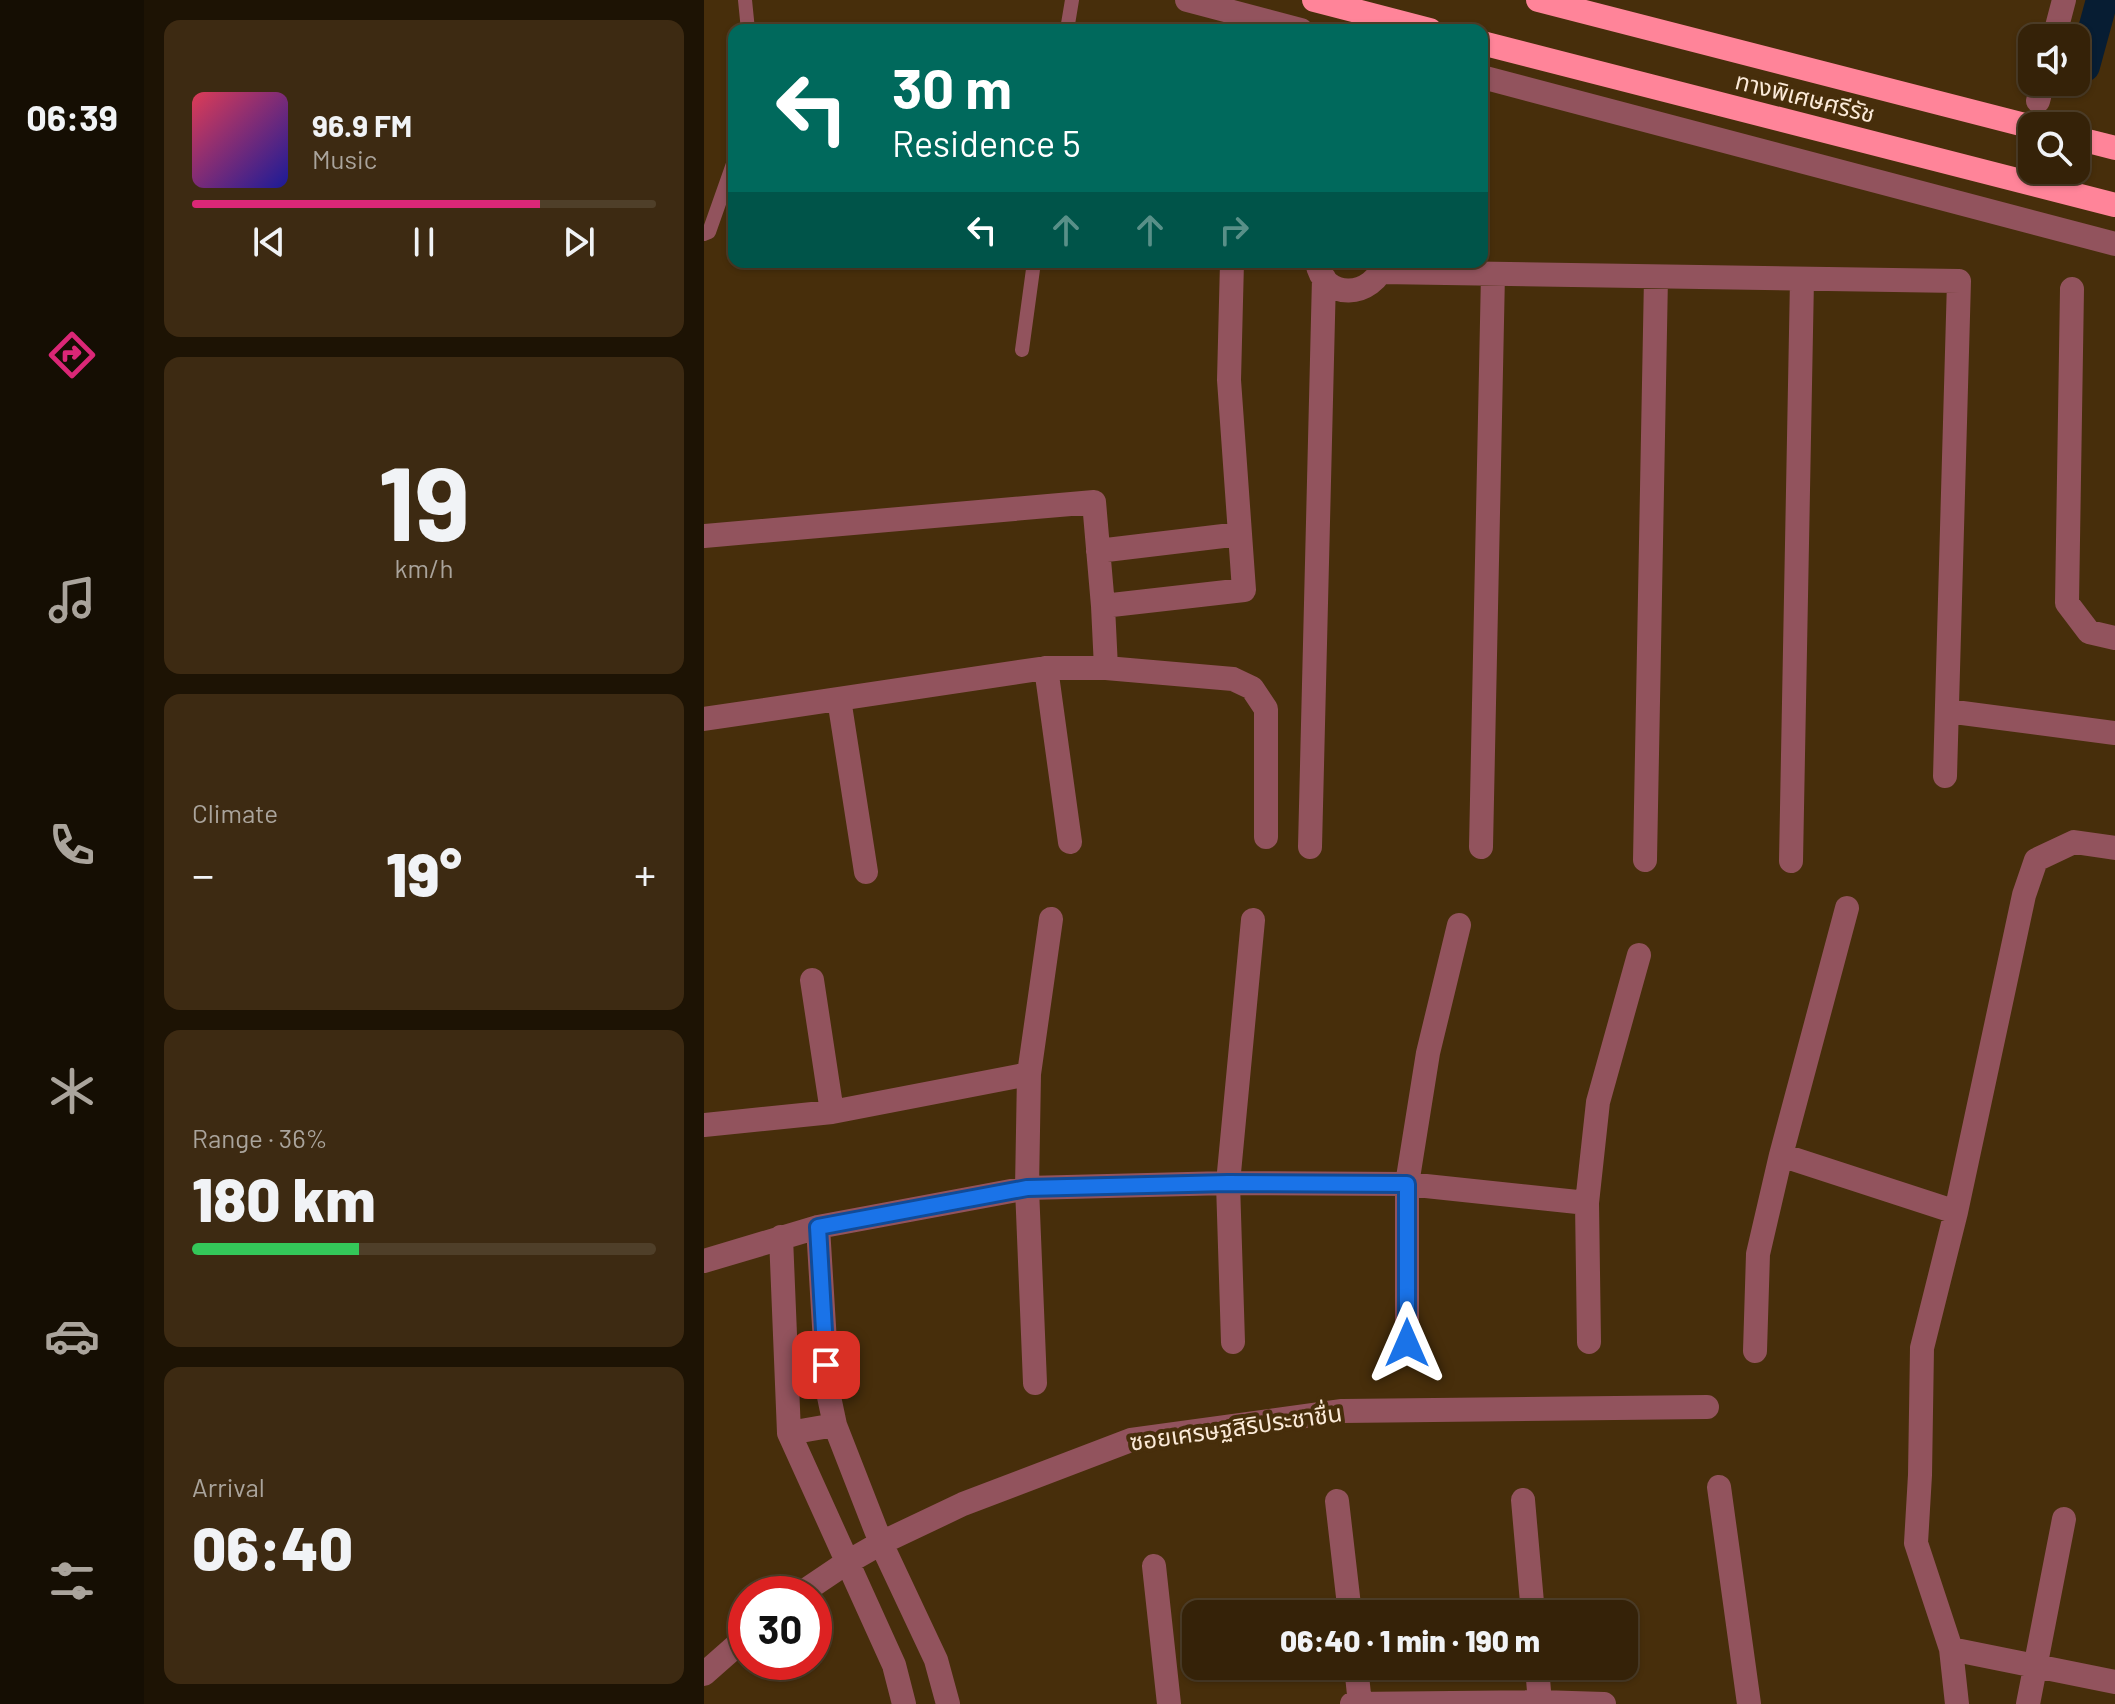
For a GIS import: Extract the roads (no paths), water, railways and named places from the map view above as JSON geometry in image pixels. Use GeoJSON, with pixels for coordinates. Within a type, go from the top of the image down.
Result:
{"type":"FeatureCollection","features":[{"type":"Feature","properties":{"kind":"highway"},"geometry":{"type":"LineString","coordinates":[[1314,0],[1407,24]]}},
{"type":"Feature","properties":{"kind":"highway","name":"ทางพิเศษศรีรัช"},"geometry":{"type":"LineString","coordinates":[[1538,0],[2018,123]]}},
{"type":"Feature","properties":{"kind":"highway","name":"ทางพิเศษศรีรัช"},"geometry":{"type":"LineString","coordinates":[[1488,45],[2115,205]]}},
{"type":"Feature","properties":{"kind":"highway"},"geometry":{"type":"LineString","coordinates":[[2090,142],[2115,148]]}},
{"type":"Feature","properties":{"kind":"street"},"geometry":{"type":"LineString","coordinates":[[1187,0],[1259,24]]}},
{"type":"Feature","properties":{"kind":"street"},"geometry":{"type":"LineString","coordinates":[[2058,24],[2064,0]]}},
{"type":"Feature","properties":{"kind":"street"},"geometry":{"type":"LineString","coordinates":[[1488,79],[2115,244]]}},
{"type":"Feature","properties":{"kind":"street"},"geometry":{"type":"LineString","coordinates":[[1103,606],[1244,590],[1229,380],[1232,268]]}},
{"type":"Feature","properties":{"kind":"street"},"geometry":{"type":"LineString","coordinates":[[1320,270],[1332,285],[1343,290],[1354,290],[1374,281],[1382,268]]}},
{"type":"Feature","properties":{"kind":"street"},"geometry":{"type":"LineString","coordinates":[[1399,268],[1493,274],[1959,281],[1945,776]]}},
{"type":"Feature","properties":{"kind":"street"},"geometry":{"type":"LineString","coordinates":[[1310,847],[1320,270]]}},
{"type":"Feature","properties":{"kind":"street"},"geometry":{"type":"LineString","coordinates":[[1481,847],[1493,274]]}},
{"type":"Feature","properties":{"kind":"street"},"geometry":{"type":"LineString","coordinates":[[1645,860],[1656,277]]}},
{"type":"Feature","properties":{"kind":"street"},"geometry":{"type":"LineString","coordinates":[[1791,861],[1802,279]]}},
{"type":"Feature","properties":{"kind":"street"},"geometry":{"type":"LineString","coordinates":[[2072,289],[2067,603],[2089,632],[2115,638]]}},
{"type":"Feature","properties":{"kind":"street"},"geometry":{"type":"LineString","coordinates":[[704,536],[1094,502],[1106,668]]}},
{"type":"Feature","properties":{"kind":"street"},"geometry":{"type":"LineString","coordinates":[[1098,551],[1240,534]]}},
{"type":"Feature","properties":{"kind":"street"},"geometry":{"type":"LineString","coordinates":[[1046,668],[1070,842]]}},
{"type":"Feature","properties":{"kind":"street"},"geometry":{"type":"LineString","coordinates":[[704,719],[1046,668],[1106,668],[1233,679],[1252,688],[1266,709],[1266,837]]}},
{"type":"Feature","properties":{"kind":"street"},"geometry":{"type":"LineString","coordinates":[[839,699],[866,872]]}},
{"type":"Feature","properties":{"kind":"street"},"geometry":{"type":"LineString","coordinates":[[1947,711],[2115,733]]}},
{"type":"Feature","properties":{"kind":"street"},"geometry":{"type":"LineString","coordinates":[[1957,1704],[1951,1649],[1916,1543],[1922,1348],[1956,1212],[2024,895],[2036,860],[2074,842],[2115,848]]}},
{"type":"Feature","properties":{"kind":"street"},"geometry":{"type":"LineString","coordinates":[[1755,1351],[1758,1254],[1847,908]]}},
{"type":"Feature","properties":{"kind":"street"},"geometry":{"type":"LineString","coordinates":[[1035,1383],[1027,1188],[1029,1074],[1051,919]]}},
{"type":"Feature","properties":{"kind":"street"},"geometry":{"type":"LineString","coordinates":[[1233,1342],[1228,1183],[1253,920]]}},
{"type":"Feature","properties":{"kind":"street"},"geometry":{"type":"LineString","coordinates":[[1407,1343],[1407,1184],[1428,1053],[1459,925]]}},
{"type":"Feature","properties":{"kind":"street"},"geometry":{"type":"LineString","coordinates":[[1589,1342],[1587,1203],[1598,1102],[1639,955]]}},
{"type":"Feature","properties":{"kind":"street"},"geometry":{"type":"LineString","coordinates":[[812,980],[832,1112]]}},
{"type":"Feature","properties":{"kind":"street"},"geometry":{"type":"LineString","coordinates":[[704,1125],[832,1112],[1029,1074]]}},
{"type":"Feature","properties":{"kind":"street"},"geometry":{"type":"LineString","coordinates":[[1781,1155],[1956,1212]]}},
{"type":"Feature","properties":{"kind":"street"},"geometry":{"type":"LineString","coordinates":[[704,1261],[818,1227],[1027,1188],[1228,1183],[1407,1184],[1587,1203]]}},
{"type":"Feature","properties":{"kind":"street"},"geometry":{"type":"LineString","coordinates":[[818,1227],[828,1392],[835,1425],[881,1543],[936,1660],[948,1704]]}},
{"type":"Feature","properties":{"kind":"street"},"geometry":{"type":"LineString","coordinates":[[781,1237],[789,1433],[894,1665],[904,1704]]}},
{"type":"Feature","properties":{"kind":"street","name":"ซอยเศรษฐสิริประชาชื่น"},"geometry":{"type":"LineString","coordinates":[[827,1576],[881,1543],[963,1504],[1131,1440],[1342,1411],[1707,1407]]}},
{"type":"Feature","properties":{"kind":"street"},"geometry":{"type":"LineString","coordinates":[[789,1433],[835,1425]]}},
{"type":"Feature","properties":{"kind":"street"},"geometry":{"type":"LineString","coordinates":[[1719,1487],[1749,1704]]}},
{"type":"Feature","properties":{"kind":"street"},"geometry":{"type":"LineString","coordinates":[[1523,1500],[1532,1600]]}},
{"type":"Feature","properties":{"kind":"street"},"geometry":{"type":"LineString","coordinates":[[1337,1501],[1348,1600]]}},
{"type":"Feature","properties":{"kind":"street"},"geometry":{"type":"LineString","coordinates":[[2028,1704],[2064,1519]]}},
{"type":"Feature","properties":{"kind":"street"},"geometry":{"type":"LineString","coordinates":[[1154,1566],[1169,1704]]}},
{"type":"Feature","properties":{"kind":"street"},"geometry":{"type":"LineString","coordinates":[[1951,1649],[2115,1682]]}},
{"type":"Feature","properties":{"kind":"street"},"geometry":{"type":"LineString","coordinates":[[704,1674],[728,1653]]}},
{"type":"Feature","properties":{"kind":"street"},"geometry":{"type":"LineString","coordinates":[[1357,1680],[1360,1704]]}},
{"type":"Feature","properties":{"kind":"street"},"geometry":{"type":"LineString","coordinates":[[1538,1680],[1540,1703]]}},
{"type":"Feature","properties":{"kind":"street"},"geometry":{"type":"LineString","coordinates":[[1352,1704],[1604,1704]]}},
{"type":"Feature","properties":{"kind":"lane"},"geometry":{"type":"LineString","coordinates":[[745,0],[747,24]]}},
{"type":"Feature","properties":{"kind":"lane"},"geometry":{"type":"LineString","coordinates":[[1068,24],[1072,0]]}},
{"type":"Feature","properties":{"kind":"lane"},"geometry":{"type":"LineString","coordinates":[[704,234],[709,232],[728,178]]}},
{"type":"Feature","properties":{"kind":"lane"},"geometry":{"type":"LineString","coordinates":[[1022,350],[1033,268]]}},
{"type":"Feature","properties":{"kind":"waterway"},"geometry":{"type":"LineString","coordinates":[[2090,44],[2102,0]]}}]}
